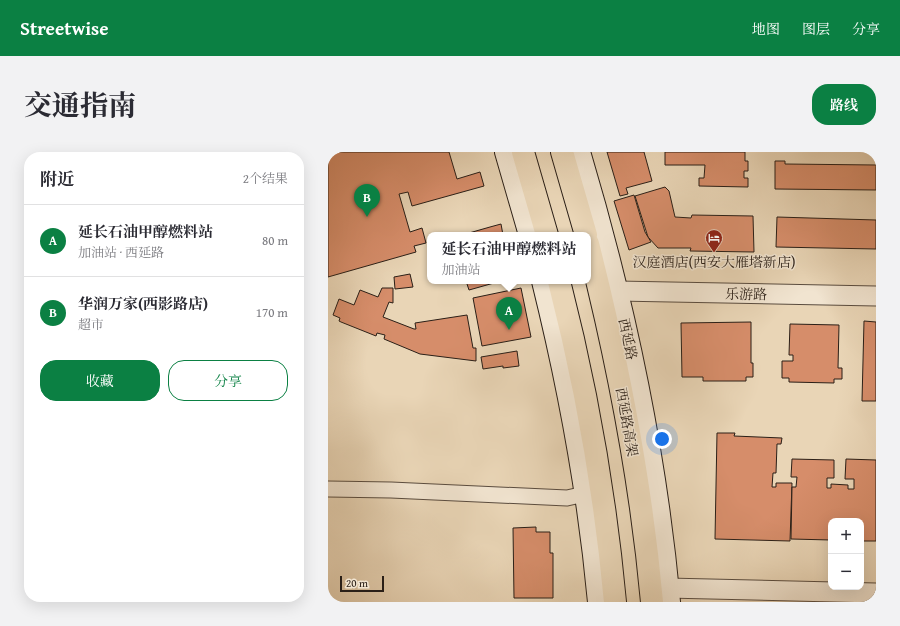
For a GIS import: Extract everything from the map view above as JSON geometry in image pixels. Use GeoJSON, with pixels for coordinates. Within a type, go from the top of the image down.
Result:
{"type":"FeatureCollection","features":[{"type":"Feature","properties":{"kind":"highway"},"geometry":{"type":"LineString","coordinates":[[523,152],[547,232]]}},
{"type":"Feature","properties":{"kind":"highway"},"geometry":{"type":"LineString","coordinates":[[562,152],[585,232]]}},
{"type":"Feature","properties":{"kind":"highway","name":"西延路高架"},"geometry":{"type":"LineString","coordinates":[[591,256],[612,344],[639,493],[663,597]]}},
{"type":"Feature","properties":{"kind":"highway"},"geometry":{"type":"LineString","coordinates":[[561,284],[579,365],[592,433],[607,530],[615,602]]}},
{"type":"Feature","properties":{"kind":"main road"},"geometry":{"type":"LineString","coordinates":[[506,152],[529,232]]}},
{"type":"Feature","properties":{"kind":"main road","name":"西延路"},"geometry":{"type":"LineString","coordinates":[[579,152],[617,291],[635,375],[648,444],[661,528],[663,597]]}},
{"type":"Feature","properties":{"kind":"main road"},"geometry":{"type":"LineString","coordinates":[[544,284],[568,396],[585,494],[599,602]]}},
{"type":"Feature","properties":{"kind":"street","name":"乐游路"},"geometry":{"type":"LineString","coordinates":[[617,291],[876,296]]}},
{"type":"Feature","properties":{"kind":"street"},"geometry":{"type":"LineString","coordinates":[[328,489],[391,490],[567,498],[585,494]]}},
{"type":"Feature","properties":{"kind":"street"},"geometry":{"type":"LineString","coordinates":[[663,597],[876,593]]}},
{"type":"Feature","properties":{"kind":"building"},"geometry":{"type":"Polygon","coordinates":[[[328,152],[449,152],[457,179],[480,172],[484,186],[412,206],[408,192],[399,194],[410,232],[422,228],[426,243],[414,246],[416,252],[328,277],[328,152]]]}},
{"type":"Feature","properties":{"kind":"building"},"geometry":{"type":"Polygon","coordinates":[[[607,152],[644,152],[652,181],[626,188],[628,194],[620,196],[607,152]]]}},
{"type":"Feature","properties":{"kind":"building"},"geometry":{"type":"Polygon","coordinates":[[[665,152],[745,152],[745,161],[748,161],[748,171],[744,171],[744,178],[748,178],[748,187],[699,186],[699,178],[704,178],[705,165],[665,165],[665,152]]]}},
{"type":"Feature","properties":{"kind":"building"},"geometry":{"type":"Polygon","coordinates":[[[775,161],[785,161],[785,164],[876,165],[876,190],[775,189],[775,161]]]}},
{"type":"Feature","properties":{"kind":"building"},"geometry":{"type":"Polygon","coordinates":[[[665,187],[669,191],[675,217],[691,218],[692,215],[753,216],[754,252],[690,251],[691,248],[658,248],[648,237],[635,196],[665,187]]]}},
{"type":"Feature","properties":{"kind":"building"},"geometry":{"type":"Polygon","coordinates":[[[634,195],[645,232],[651,242],[629,250],[614,201],[634,195]]]}},
{"type":"Feature","properties":{"kind":"building"},"geometry":{"type":"Polygon","coordinates":[[[777,217],[876,220],[876,249],[776,247],[777,217]]]}},
{"type":"Feature","properties":{"kind":"building"},"geometry":{"type":"Polygon","coordinates":[[[501,224],[502,232],[472,232],[501,224]]]}},
{"type":"Feature","properties":{"kind":"building"},"geometry":{"type":"Polygon","coordinates":[[[410,274],[413,287],[395,289],[394,277],[410,274]]]}},
{"type":"Feature","properties":{"kind":"building"},"geometry":{"type":"Polygon","coordinates":[[[467,284],[490,284],[469,290],[467,284]]]}},
{"type":"Feature","properties":{"kind":"building"},"geometry":{"type":"Polygon","coordinates":[[[382,288],[393,288],[393,303],[389,302],[383,317],[414,329],[416,329],[415,323],[467,315],[473,348],[476,348],[476,361],[420,354],[384,339],[385,335],[377,333],[376,336],[341,322],[339,321],[340,318],[333,315],[339,299],[354,305],[360,290],[378,297],[382,288]]]}},
{"type":"Feature","properties":{"kind":"building"},"geometry":{"type":"Polygon","coordinates":[[[521,288],[531,337],[482,346],[473,298],[521,288]]]}},
{"type":"Feature","properties":{"kind":"building"},"geometry":{"type":"Polygon","coordinates":[[[864,321],[876,322],[876,401],[862,401],[864,321]]]}},
{"type":"Feature","properties":{"kind":"building"},"geometry":{"type":"Polygon","coordinates":[[[751,322],[751,363],[753,363],[753,377],[746,377],[746,381],[703,381],[703,377],[682,377],[681,323],[751,322]]]}},
{"type":"Feature","properties":{"kind":"building"},"geometry":{"type":"Polygon","coordinates":[[[790,324],[839,325],[838,368],[842,368],[842,379],[834,379],[834,383],[789,382],[789,378],[782,378],[782,361],[793,361],[793,355],[789,355],[790,324]]]}},
{"type":"Feature","properties":{"kind":"building"},"geometry":{"type":"Polygon","coordinates":[[[517,351],[519,366],[503,368],[503,366],[483,369],[481,357],[517,351]]]}},
{"type":"Feature","properties":{"kind":"building"},"geometry":{"type":"Polygon","coordinates":[[[717,433],[735,433],[734,436],[782,438],[781,444],[777,444],[776,473],[773,473],[772,487],[776,487],[776,483],[792,483],[790,541],[715,539],[717,433]]]}},
{"type":"Feature","properties":{"kind":"building"},"geometry":{"type":"Polygon","coordinates":[[[792,459],[834,460],[834,478],[827,478],[827,488],[831,488],[831,484],[848,485],[848,489],[854,489],[854,479],[845,479],[846,459],[876,460],[876,541],[864,541],[864,518],[828,518],[828,540],[791,539],[792,487],[796,487],[797,477],[791,477],[792,459]]]}},
{"type":"Feature","properties":{"kind":"building"},"geometry":{"type":"Polygon","coordinates":[[[536,527],[536,532],[550,532],[550,553],[553,553],[553,598],[514,598],[513,528],[536,527]]]}},
{"type":"Feature","properties":{"kind":"place","name":"华润万家(西影路店)"},"geometry":{"type":"Point","coordinates":[367,217]}},
{"type":"Feature","properties":{"kind":"place","name":"汉庭酒店(西安大雁塔新店)"},"geometry":{"type":"Point","coordinates":[714,253]}},
{"type":"Feature","properties":{"kind":"place","name":"延长石油甲醇燃料站"},"geometry":{"type":"Point","coordinates":[509,330]}}]}
